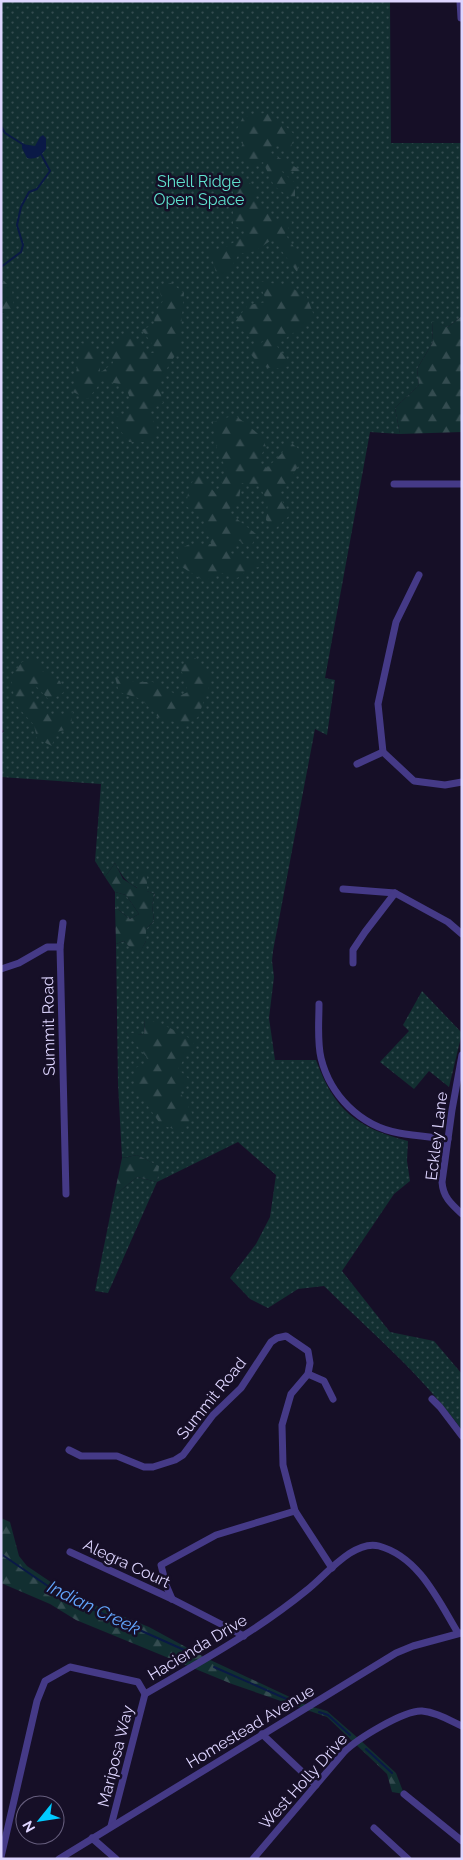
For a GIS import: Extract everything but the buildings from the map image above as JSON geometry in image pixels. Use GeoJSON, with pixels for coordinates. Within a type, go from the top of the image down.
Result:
{"type":"FeatureCollection","features":[{"type":"Feature","properties":{"kind":"street"},"geometry":{"type":"LineString","coordinates":[[460,1],[461,18]]}},
{"type":"Feature","properties":{"kind":"street"},"geometry":{"type":"LineString","coordinates":[[394,484],[462,484]]}},
{"type":"Feature","properties":{"kind":"street"},"geometry":{"type":"LineString","coordinates":[[419,575],[396,622],[378,704],[383,752],[414,780],[445,785],[462,782]]}},
{"type":"Feature","properties":{"kind":"street"},"geometry":{"type":"LineString","coordinates":[[357,764],[383,752]]}},
{"type":"Feature","properties":{"kind":"street"},"geometry":{"type":"LineString","coordinates":[[343,889],[395,893],[448,922],[462,934]]}},
{"type":"Feature","properties":{"kind":"street"},"geometry":{"type":"LineString","coordinates":[[354,964],[353,950],[395,893]]}},
{"type":"Feature","properties":{"kind":"street","name":"Summit Road"},"geometry":{"type":"LineString","coordinates":[[63,924],[60,947],[66,1194]]}},
{"type":"Feature","properties":{"kind":"street","name":"Summit Road"},"geometry":{"type":"LineString","coordinates":[[1,969],[19,963],[47,947],[60,947]]}},
{"type":"Feature","properties":{"kind":"street"},"geometry":{"type":"LineString","coordinates":[[319,1004],[320,1056],[327,1078],[346,1105],[369,1123],[397,1133],[448,1139]]}},
{"type":"Feature","properties":{"kind":"street","name":"Eckley Lane"},"geometry":{"type":"LineString","coordinates":[[462,1055],[442,1182],[443,1191],[448,1201],[462,1214]]}},
{"type":"Feature","properties":{"kind":"street","name":"Summit Road"},"geometry":{"type":"LineString","coordinates":[[69,1450],[81,1456],[117,1456],[144,1467],[153,1467],[175,1460],[183,1455],[213,1415],[241,1388],[268,1347],[277,1338],[286,1336],[308,1352],[310,1363],[308,1374]]}},
{"type":"Feature","properties":{"kind":"street"},"geometry":{"type":"LineString","coordinates":[[332,1568],[295,1510],[283,1465],[282,1424],[291,1394],[308,1374],[324,1381],[333,1400]]}},
{"type":"Feature","properties":{"kind":"street"},"geometry":{"type":"LineString","coordinates":[[432,1399],[462,1436]]}},
{"type":"Feature","properties":{"kind":"street"},"geometry":{"type":"LineString","coordinates":[[172,1599],[161,1565],[216,1535],[295,1510]]}},
{"type":"Feature","properties":{"kind":"street","name":"Hacienda Drive"},"geometry":{"type":"LineString","coordinates":[[1,1858],[37,1701],[45,1681],[70,1667],[138,1682],[145,1694],[244,1636],[307,1590],[356,1549],[366,1545],[378,1546],[401,1555],[415,1567],[460,1633]]}},
{"type":"Feature","properties":{"kind":"street","name":"Alegra Court"},"geometry":{"type":"LineString","coordinates":[[70,1552],[172,1599],[244,1636]]}},
{"type":"Feature","properties":{"kind":"street","name":"Homestead Avenue"},"geometry":{"type":"LineString","coordinates":[[59,1859],[396,1653],[413,1646],[460,1633]]}},
{"type":"Feature","properties":{"kind":"street","name":"Mariposa Way"},"geometry":{"type":"LineString","coordinates":[[111,1826],[145,1694]]}},
{"type":"Feature","properties":{"kind":"street","name":"West Holly Drive"},"geometry":{"type":"LineString","coordinates":[[253,1859],[354,1742],[404,1715],[420,1711],[437,1714],[462,1726]]}},
{"type":"Feature","properties":{"kind":"street"},"geometry":{"type":"LineString","coordinates":[[262,1734],[316,1785]]}},
{"type":"Feature","properties":{"kind":"street"},"geometry":{"type":"LineString","coordinates":[[404,1794],[462,1841]]}},
{"type":"Feature","properties":{"kind":"street"},"geometry":{"type":"LineString","coordinates":[[374,1828],[408,1859]]}},
{"type":"Feature","properties":{"kind":"street"},"geometry":{"type":"LineString","coordinates":[[92,1838],[116,1859]]}},
{"type":"Feature","properties":{"kind":"green space","name":"Shell Ridge Open Space"},"geometry":{"type":"Polygon","coordinates":[[[1,1],[390,1],[391,143],[462,143],[462,316],[448,327],[432,322],[433,342],[417,369],[419,385],[395,408],[400,434],[370,432],[325,678],[335,680],[327,735],[315,729],[273,951],[274,977],[269,1018],[275,1060],[316,1060],[331,1092],[350,1114],[361,1123],[375,1130],[408,1141],[407,1161],[410,1181],[394,1194],[342,1271],[390,1332],[434,1341],[462,1374],[462,1430],[414,1373],[324,1286],[298,1289],[268,1308],[250,1299],[230,1278],[256,1244],[270,1217],[276,1175],[238,1142],[157,1182],[158,1166],[137,1155],[122,1158],[118,1084],[116,944],[124,941],[138,955],[146,941],[146,929],[154,921],[152,905],[155,894],[130,884],[115,863],[105,877],[95,861],[101,784],[1,777],[1,734],[4,731],[1,729],[1,1]],[[145,1019],[144,1035],[126,1033],[180,1091],[178,1069],[145,1019]]]}},
{"type":"Feature","properties":{"kind":"green space"},"geometry":{"type":"Polygon","coordinates":[[[270,112],[295,135],[289,153],[275,143],[271,153],[304,172],[280,170],[295,183],[295,201],[274,186],[263,162],[253,167],[237,156],[243,143],[237,129],[243,117],[270,112]]]}},
{"type":"Feature","properties":{"kind":"green space"},"geometry":{"type":"Polygon","coordinates":[[[241,175],[258,191],[254,200],[276,219],[292,222],[285,234],[301,257],[297,272],[273,239],[255,251],[239,254],[226,276],[217,276],[210,251],[226,247],[249,233],[233,225],[233,187],[241,175]]]}},
{"type":"Feature","properties":{"kind":"green space"},"geometry":{"type":"Polygon","coordinates":[[[1,278],[12,289],[14,309],[1,314],[1,278]]]}},
{"type":"Feature","properties":{"kind":"green space"},"geometry":{"type":"Polygon","coordinates":[[[258,281],[289,286],[307,297],[315,318],[276,345],[292,365],[273,368],[258,362],[248,351],[264,341],[249,337],[234,323],[248,305],[267,302],[258,281]]]}},
{"type":"Feature","properties":{"kind":"green space"},"geometry":{"type":"Polygon","coordinates":[[[171,283],[184,293],[179,349],[158,383],[163,403],[148,411],[159,432],[147,442],[129,442],[110,417],[129,415],[130,398],[125,385],[102,381],[88,399],[73,392],[81,343],[99,350],[100,373],[113,363],[110,348],[128,334],[146,354],[158,352],[142,330],[154,324],[155,312],[163,301],[158,287],[171,283]]]}},
{"type":"Feature","properties":{"kind":"green space"},"geometry":{"type":"Polygon","coordinates":[[[462,316],[462,432],[400,434],[395,408],[419,385],[417,369],[433,342],[432,321],[448,327],[462,316]]]}},
{"type":"Feature","properties":{"kind":"green space"},"geometry":{"type":"Polygon","coordinates":[[[235,415],[262,437],[266,447],[257,462],[267,468],[282,453],[289,441],[301,451],[303,459],[279,495],[290,515],[275,529],[266,520],[268,503],[259,485],[241,483],[239,501],[227,511],[256,534],[251,548],[238,540],[230,553],[268,565],[250,569],[237,578],[221,573],[204,581],[182,567],[175,551],[190,544],[211,544],[203,518],[186,506],[189,487],[198,473],[216,494],[227,470],[217,450],[213,422],[235,415]]]}},
{"type":"Feature","properties":{"kind":"green space"},"geometry":{"type":"Polygon","coordinates":[[[195,658],[212,679],[198,717],[185,725],[158,717],[141,699],[119,692],[115,677],[136,682],[153,682],[179,696],[188,692],[180,666],[195,658]]]}},
{"type":"Feature","properties":{"kind":"green space"},"geometry":{"type":"Polygon","coordinates":[[[37,660],[42,671],[60,681],[64,692],[50,701],[35,685],[30,690],[38,704],[53,716],[73,712],[70,729],[56,732],[52,746],[37,739],[34,725],[15,704],[11,676],[22,662],[37,660]]]}},
{"type":"Feature","properties":{"kind":"green space"},"geometry":{"type":"Polygon","coordinates":[[[115,863],[123,879],[137,888],[138,871],[147,870],[147,891],[155,894],[152,905],[154,921],[146,929],[146,941],[138,956],[124,941],[116,944],[115,907],[130,919],[139,914],[126,895],[115,892],[105,877],[115,863]]]}},
{"type":"Feature","properties":{"kind":"green space"},"geometry":{"type":"Polygon","coordinates":[[[115,892],[126,895],[139,914],[130,919],[115,907],[115,892]]]}},
{"type":"Feature","properties":{"kind":"green space"},"geometry":{"type":"Polygon","coordinates":[[[422,991],[462,1033],[449,1087],[429,1071],[414,1089],[380,1062],[409,1031],[403,1025],[422,991]]]}},
{"type":"Feature","properties":{"kind":"green space"},"geometry":{"type":"Polygon","coordinates":[[[145,1018],[195,1041],[178,1069],[192,1082],[180,1092],[193,1115],[183,1132],[161,1125],[136,1089],[135,1068],[150,1061],[125,1032],[144,1035],[145,1018]]]}},
{"type":"Feature","properties":{"kind":"green space"},"geometry":{"type":"Polygon","coordinates":[[[137,1155],[159,1166],[157,1182],[137,1177],[114,1196],[122,1158],[137,1155]]]}},
{"type":"Feature","properties":{"kind":"green space"},"geometry":{"type":"Polygon","coordinates":[[[137,1177],[157,1182],[108,1293],[95,1291],[114,1196],[137,1177]]]}},
{"type":"Feature","properties":{"kind":"green space"},"geometry":{"type":"Polygon","coordinates":[[[1,1518],[10,1522],[19,1556],[27,1566],[70,1595],[149,1627],[206,1658],[309,1706],[327,1711],[396,1773],[404,1794],[392,1792],[387,1774],[327,1717],[232,1684],[76,1620],[50,1604],[1,1583],[1,1518]]]}},
{"type":"Feature","properties":{"kind":"water"},"geometry":{"type":"Polygon","coordinates":[[[43,135],[46,138],[46,149],[38,157],[27,158],[22,144],[35,146],[43,135]]]}},
{"type":"Feature","properties":{"kind":"waterway","name":"Indian Creek"},"geometry":{"type":"LineString","coordinates":[[1,126],[5,133],[24,145]]}},
{"type":"Feature","properties":{"kind":"waterway","name":"Indian Creek"},"geometry":{"type":"LineString","coordinates":[[1,267],[21,252],[23,245],[17,225],[21,207],[29,192],[37,189],[50,171],[41,154]]}},
{"type":"Feature","properties":{"kind":"waterway","name":"Indian Creek"},"geometry":{"type":"LineString","coordinates":[[1,1554],[61,1595],[191,1653]]}},
{"type":"Feature","properties":{"kind":"waterway","name":"Indian Creek"},"geometry":{"type":"LineString","coordinates":[[214,1667],[298,1704]]}},
{"type":"Feature","properties":{"kind":"waterway","name":"Indian Creek"},"geometry":{"type":"LineString","coordinates":[[319,1712],[328,1715],[350,1735]]}},
{"type":"Feature","properties":{"kind":"waterway","name":"Indian Creek"},"geometry":{"type":"LineString","coordinates":[[366,1749],[392,1773]]}}]}
